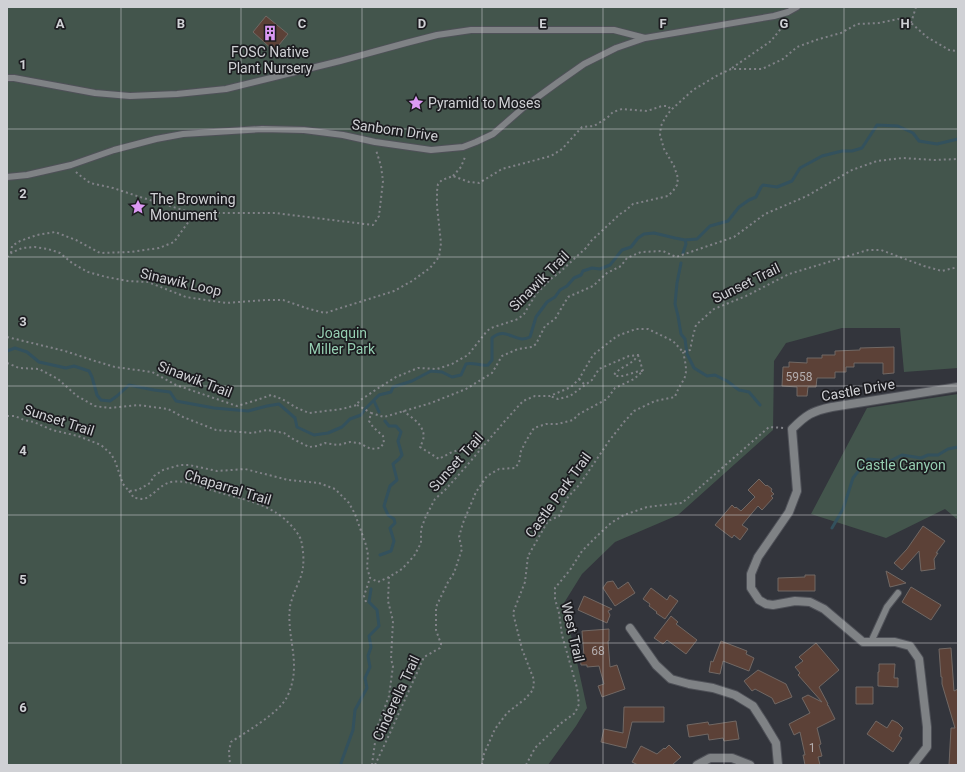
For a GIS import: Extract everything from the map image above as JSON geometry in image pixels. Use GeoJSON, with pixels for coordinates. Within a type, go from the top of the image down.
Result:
{"type":"FeatureCollection","features":[{"type":"Feature","properties":{"kind":"street","name":"Castle Drive"},"geometry":{"type":"LineString","coordinates":[[792,429],[803,418],[817,410],[958,387]]}},
{"type":"Feature","properties":{"kind":"street"},"geometry":{"type":"LineString","coordinates":[[792,429],[797,491],[789,512],[758,557],[751,574],[751,588],[759,600],[766,604],[773,605],[795,601],[810,602],[824,609],[863,642],[895,642],[910,646],[919,659],[927,728],[927,747],[912,765]]}},
{"type":"Feature","properties":{"kind":"street"},"geometry":{"type":"LineString","coordinates":[[630,628],[656,665],[671,679],[713,688],[735,695],[752,706],[776,743],[778,765]]}},
{"type":"Feature","properties":{"kind":"street"},"geometry":{"type":"LineString","coordinates":[[697,765],[710,758],[732,758],[750,765]]}},
{"type":"Feature","properties":{"kind":"lane","name":"Sanborn Drive"},"geometry":{"type":"LineString","coordinates":[[7,177],[27,175],[71,165],[114,150],[156,139],[183,134],[262,129],[304,130],[431,150],[463,147],[493,134],[524,108],[584,64],[616,48],[645,38],[774,16],[788,12],[797,7]]}},
{"type":"Feature","properties":{"kind":"lane"},"geometry":{"type":"LineString","coordinates":[[7,78],[95,93],[130,96],[177,94],[226,89],[340,62],[437,35],[471,30],[614,30],[645,38]]}},
{"type":"Feature","properties":{"kind":"lane"},"geometry":{"type":"LineString","coordinates":[[871,642],[887,607],[898,593]]}},
{"type":"Feature","properties":{"kind":"path"},"geometry":{"type":"LineString","coordinates":[[911,23],[916,7]]}},
{"type":"Feature","properties":{"kind":"path","name":"Sinawik Trail"},"geometry":{"type":"LineString","coordinates":[[7,337],[65,351],[115,367],[152,372],[176,385],[237,406],[271,395],[309,413],[342,409],[358,405],[359,401],[396,377],[418,368],[437,369],[452,364],[468,355],[490,328],[518,319],[524,314],[536,294],[620,214],[633,204],[668,196],[673,192],[677,185],[678,178],[674,166],[664,149],[660,134],[661,126],[665,118],[671,110],[693,90],[731,68],[771,41],[788,20],[788,12]]}},
{"type":"Feature","properties":{"kind":"path"},"geometry":{"type":"LineString","coordinates":[[731,68],[762,69],[783,59],[797,47],[841,33],[857,24],[898,19],[911,23],[927,37],[949,50],[958,51]]}},
{"type":"Feature","properties":{"kind":"path"},"geometry":{"type":"LineString","coordinates":[[463,147],[465,156],[461,167],[453,176],[469,182],[479,183],[502,169],[551,156],[562,149],[582,127],[594,126],[607,118],[613,112],[622,109],[647,111],[662,106],[668,106],[671,110]]}},
{"type":"Feature","properties":{"kind":"path"},"geometry":{"type":"LineString","coordinates":[[71,165],[78,174],[90,182],[193,213],[275,213],[373,225],[378,216],[383,181],[382,166],[376,152],[375,142]]}},
{"type":"Feature","properties":{"kind":"path"},"geometry":{"type":"LineString","coordinates":[[358,405],[371,413],[384,417],[431,403],[466,389],[492,373],[502,356],[518,349],[532,347],[536,344],[545,326],[555,319],[568,297],[593,286],[607,273],[621,266],[627,258],[641,252],[663,251],[676,257],[734,237],[765,214],[807,196],[852,170],[876,161],[902,158],[935,160],[958,159]]}},
{"type":"Feature","properties":{"kind":"path","name":"Sinawik Loop"},"geometry":{"type":"LineString","coordinates":[[7,257],[11,253],[22,248],[35,247],[48,249],[60,253],[72,263],[88,272],[128,281],[148,282],[186,297],[226,303],[283,300],[309,309],[325,312],[394,291],[412,281],[430,268],[439,257],[441,243],[437,206],[438,184],[442,180],[453,176]]}},
{"type":"Feature","properties":{"kind":"path"},"geometry":{"type":"LineString","coordinates":[[11,253],[12,246],[20,241],[37,235],[55,232],[76,240],[100,253],[130,252],[159,248],[174,242],[193,213]]}},
{"type":"Feature","properties":{"kind":"path","name":"Sunset Trail"},"geometry":{"type":"LineString","coordinates":[[389,577],[402,569],[414,556],[420,543],[426,516],[435,499],[482,449],[523,401],[535,396],[550,396],[571,387],[579,379],[594,355],[617,336],[636,329],[648,329],[673,341],[684,352],[690,350],[696,325],[714,309],[746,296],[789,274],[868,250],[881,250],[942,271],[958,267]]}},
{"type":"Feature","properties":{"kind":"path","name":"Castle Park Trail"},"geometry":{"type":"LineString","coordinates":[[482,765],[484,754],[496,729],[507,713],[525,699],[533,690],[534,680],[522,649],[513,613],[525,582],[528,556],[548,521],[559,516],[568,497],[580,484],[609,441],[634,411],[655,401],[675,397],[685,377],[686,366],[684,352]]}},
{"type":"Feature","properties":{"kind":"path"},"geometry":{"type":"LineString","coordinates":[[638,355],[643,371],[636,371],[617,377],[614,375],[619,370],[634,361],[638,355]]}},
{"type":"Feature","properties":{"kind":"path"},"geometry":{"type":"LineString","coordinates":[[550,396],[558,399],[570,396],[592,380],[599,369],[629,356],[638,355]]}},
{"type":"Feature","properties":{"kind":"path"},"geometry":{"type":"LineString","coordinates":[[7,363],[19,368],[39,369],[58,378],[77,396],[95,406],[109,408],[138,405],[168,409],[183,417],[216,430],[252,433],[267,430],[284,434],[308,446],[317,446],[325,443],[338,445],[350,442],[359,443],[371,449],[380,448],[384,443],[383,436],[369,421],[371,413]]}},
{"type":"Feature","properties":{"kind":"path","name":"Cinderella Trail"},"geometry":{"type":"LineString","coordinates":[[374,765],[424,657],[440,648],[441,644],[436,630],[436,607],[454,573],[462,549],[459,537],[463,522],[476,492],[487,476],[499,469],[515,468],[519,463],[521,451],[534,428],[546,424],[558,424],[573,420],[579,414],[607,399],[615,388],[634,379],[643,371]]}},
{"type":"Feature","properties":{"kind":"path"},"geometry":{"type":"LineString","coordinates":[[579,379],[585,385]]}},
{"type":"Feature","properties":{"kind":"path"},"geometry":{"type":"LineString","coordinates":[[403,411],[416,420],[423,431],[424,437],[420,447],[439,459],[450,453],[472,445],[482,449]]}},
{"type":"Feature","properties":{"kind":"path","name":"Sunset Trail"},"geometry":{"type":"LineString","coordinates":[[7,416],[15,416],[52,430],[78,436],[101,445],[112,454],[124,484],[129,491]]}},
{"type":"Feature","properties":{"kind":"path","name":"West Trail"},"geometry":{"type":"LineString","coordinates":[[526,765],[535,748],[560,724],[575,713],[579,704],[577,688],[562,635],[559,613],[555,599],[555,588],[570,570],[582,551],[611,524],[624,515],[647,507],[682,503],[769,428],[792,429]]}},
{"type":"Feature","properties":{"kind":"path"},"geometry":{"type":"LineString","coordinates":[[129,491],[138,490],[150,482],[154,476],[163,470],[180,465],[189,465],[217,470],[245,469],[288,480],[319,483],[335,489],[349,503],[355,514],[366,545],[368,555],[367,567],[370,578],[364,596],[366,602]]}},
{"type":"Feature","properties":{"kind":"path","name":"Chaparral Trail"},"geometry":{"type":"LineString","coordinates":[[129,491],[134,498],[144,499],[155,492],[163,484],[180,481],[191,483],[255,503],[276,512],[286,521],[301,539],[304,560],[303,568],[290,606],[289,621],[294,655],[294,673],[291,686],[286,698],[277,709],[253,728],[231,742],[229,751],[230,765]]}},
{"type":"Feature","properties":{"kind":"path"},"geometry":{"type":"LineString","coordinates":[[370,578],[378,582],[389,577],[388,601],[393,621],[391,659],[393,666],[389,696],[377,728],[373,757],[374,765]]}},
{"type":"Feature","properties":{"kind":"green space","name":"Joaquin Miller Park"},"geometry":{"type":"Polygon","coordinates":[[[7,7],[958,7],[958,368],[904,372],[900,328],[842,328],[786,343],[774,361],[773,430],[678,515],[615,542],[582,574],[564,603],[587,708],[548,765],[7,765],[7,7]]]}},
{"type":"Feature","properties":{"kind":"green space","name":"Castle Canyon"},"geometry":{"type":"Polygon","coordinates":[[[958,394],[958,520],[945,509],[886,538],[811,514],[867,408],[958,394]]]}},
{"type":"Feature","properties":{"kind":"building","name":"FOSC Native Plant Nursery"},"geometry":{"type":"Polygon","coordinates":[[[266,16],[288,34],[274,51],[253,32],[266,16]]]}},
{"type":"Feature","properties":{"kind":"building"},"geometry":{"type":"Polygon","coordinates":[[[894,347],[894,373],[883,374],[883,363],[854,363],[854,367],[846,367],[846,372],[835,372],[835,378],[817,378],[816,387],[808,387],[807,396],[797,396],[797,387],[782,386],[783,367],[789,367],[789,362],[807,363],[807,358],[822,358],[822,355],[835,355],[835,351],[860,350],[860,348],[894,347]]]}},
{"type":"Feature","properties":{"kind":"building"},"geometry":{"type":"Polygon","coordinates":[[[759,479],[766,486],[767,485],[772,489],[771,491],[774,494],[771,496],[773,498],[762,510],[758,506],[742,525],[748,529],[740,540],[734,535],[732,538],[715,525],[732,505],[741,511],[755,497],[748,490],[759,479]]]}},
{"type":"Feature","properties":{"kind":"building"},"geometry":{"type":"Polygon","coordinates":[[[923,526],[945,541],[936,553],[938,553],[934,559],[935,569],[921,571],[919,551],[902,570],[894,563],[907,549],[923,526]]]}},
{"type":"Feature","properties":{"kind":"building"},"geometry":{"type":"Polygon","coordinates":[[[886,571],[906,583],[890,587],[886,571]]]}},
{"type":"Feature","properties":{"kind":"building"},"geometry":{"type":"Polygon","coordinates":[[[805,575],[815,575],[815,591],[778,591],[778,578],[805,577],[805,575]]]}},
{"type":"Feature","properties":{"kind":"building"},"geometry":{"type":"Polygon","coordinates":[[[613,581],[618,589],[628,582],[635,593],[615,606],[603,588],[607,582],[613,581]]]}},
{"type":"Feature","properties":{"kind":"building"},"geometry":{"type":"Polygon","coordinates":[[[911,587],[941,605],[931,620],[902,602],[911,587]]]}},
{"type":"Feature","properties":{"kind":"building"},"geometry":{"type":"Polygon","coordinates":[[[651,588],[667,600],[670,595],[678,601],[665,619],[656,613],[657,612],[649,606],[650,604],[643,599],[651,588]]]}},
{"type":"Feature","properties":{"kind":"building"},"geometry":{"type":"Polygon","coordinates":[[[584,596],[612,609],[608,611],[610,615],[607,623],[578,610],[584,596]]]}},
{"type":"Feature","properties":{"kind":"building"},"geometry":{"type":"Polygon","coordinates":[[[671,616],[678,622],[676,624],[697,640],[686,654],[667,640],[663,644],[654,638],[671,616]]]}},
{"type":"Feature","properties":{"kind":"building"},"geometry":{"type":"Polygon","coordinates":[[[609,629],[608,641],[610,667],[617,665],[625,689],[602,697],[598,686],[604,684],[599,666],[587,667],[587,665],[581,665],[580,656],[584,656],[582,631],[609,629]]]}},
{"type":"Feature","properties":{"kind":"building"},"geometry":{"type":"Polygon","coordinates":[[[721,641],[747,651],[746,654],[754,658],[749,671],[723,661],[720,674],[709,672],[711,661],[713,662],[721,641]]]}},
{"type":"Feature","properties":{"kind":"building"},"geometry":{"type":"Polygon","coordinates":[[[816,643],[839,670],[819,687],[835,719],[817,728],[822,756],[818,757],[820,765],[805,765],[803,755],[805,755],[800,732],[794,735],[789,724],[810,713],[802,698],[808,695],[822,702],[798,675],[800,673],[795,667],[803,661],[799,657],[816,643]]]}},
{"type":"Feature","properties":{"kind":"building"},"geometry":{"type":"Polygon","coordinates":[[[951,648],[954,691],[958,689],[958,765],[949,765],[951,728],[955,728],[942,684],[939,649],[951,648]]]}},
{"type":"Feature","properties":{"kind":"building"},"geometry":{"type":"Polygon","coordinates":[[[879,664],[895,664],[894,678],[898,678],[898,687],[878,686],[879,664]]]}},
{"type":"Feature","properties":{"kind":"building"},"geometry":{"type":"Polygon","coordinates":[[[758,670],[786,684],[792,697],[775,704],[772,698],[755,689],[752,691],[744,681],[758,670]]]}},
{"type":"Feature","properties":{"kind":"building"},"geometry":{"type":"Polygon","coordinates":[[[856,687],[873,687],[873,704],[856,704],[856,687]]]}},
{"type":"Feature","properties":{"kind":"building"},"geometry":{"type":"Polygon","coordinates":[[[624,707],[664,707],[664,722],[632,722],[626,748],[601,742],[604,729],[623,733],[624,707]]]}},
{"type":"Feature","properties":{"kind":"building"},"geometry":{"type":"Polygon","coordinates":[[[892,720],[903,728],[899,736],[902,738],[893,752],[867,734],[876,721],[887,728],[892,720]]]}},
{"type":"Feature","properties":{"kind":"building"},"geometry":{"type":"Polygon","coordinates":[[[736,721],[739,739],[724,741],[723,738],[709,740],[708,734],[689,737],[687,725],[708,722],[709,725],[736,721]]]}},
{"type":"Feature","properties":{"kind":"building"},"geometry":{"type":"Polygon","coordinates":[[[669,745],[681,757],[672,765],[638,765],[632,762],[641,746],[657,754],[669,745]]]}},
{"type":"Feature","properties":{"kind":"waterway"},"geometry":{"type":"LineString","coordinates":[[7,351],[15,348],[27,352],[39,362],[66,368],[74,366],[89,371],[97,395],[101,400],[110,401],[129,385],[170,392],[176,401],[214,408],[248,411],[279,404],[295,418],[297,427],[314,435],[328,433],[342,427],[350,419],[361,415],[379,395],[391,392],[393,387],[412,381],[431,371],[442,372],[452,377],[461,375],[466,364],[471,363],[488,365],[492,360],[492,338],[502,333],[520,339],[530,337],[536,317],[547,302],[555,297],[560,290],[567,286],[574,278],[581,275],[583,271],[592,268],[600,269],[610,265],[622,250],[631,247],[638,238],[644,234],[654,233],[685,240],[697,239],[710,226],[728,221],[739,207],[756,197],[763,185],[777,187],[792,181],[800,168],[822,156],[862,148],[877,125],[898,126],[913,133],[919,141],[937,144],[958,139]]}},
{"type":"Feature","properties":{"kind":"waterway"},"geometry":{"type":"LineString","coordinates":[[683,253],[686,244],[685,240]]}},
{"type":"Feature","properties":{"kind":"waterway"},"geometry":{"type":"LineString","coordinates":[[681,263],[675,304],[681,334],[685,339],[687,354],[694,368],[707,376],[715,375],[727,381],[739,390],[749,392],[760,405]]}},
{"type":"Feature","properties":{"kind":"waterway"},"geometry":{"type":"LineString","coordinates":[[374,401],[379,412]]}},
{"type":"Feature","properties":{"kind":"waterway"},"geometry":{"type":"LineString","coordinates":[[380,555],[391,551],[394,541],[390,528],[395,523],[394,519],[388,515],[384,506],[390,486],[397,480],[393,464],[402,455],[398,441],[401,432],[396,426],[389,426],[385,421]]}},
{"type":"Feature","properties":{"kind":"waterway"},"geometry":{"type":"LineString","coordinates":[[832,528],[843,509],[853,478],[868,459],[890,461],[902,455],[921,458],[928,455],[938,455],[948,449],[958,447]]}},
{"type":"Feature","properties":{"kind":"waterway"},"geometry":{"type":"LineString","coordinates":[[341,765],[353,730],[355,710],[367,688],[365,678],[370,667],[368,656],[371,647],[369,636],[379,626],[377,610],[369,602],[371,589]]}},
{"type":"Feature","properties":{"kind":"place","name":"FOSC Native Plant Nursery"},"geometry":{"type":"Point","coordinates":[270,33]}},
{"type":"Feature","properties":{"kind":"place","name":"Pyramid to Moses"},"geometry":{"type":"Point","coordinates":[416,103]}},
{"type":"Feature","properties":{"kind":"place","name":"The Browning Monument"},"geometry":{"type":"Point","coordinates":[138,207]}}]}
